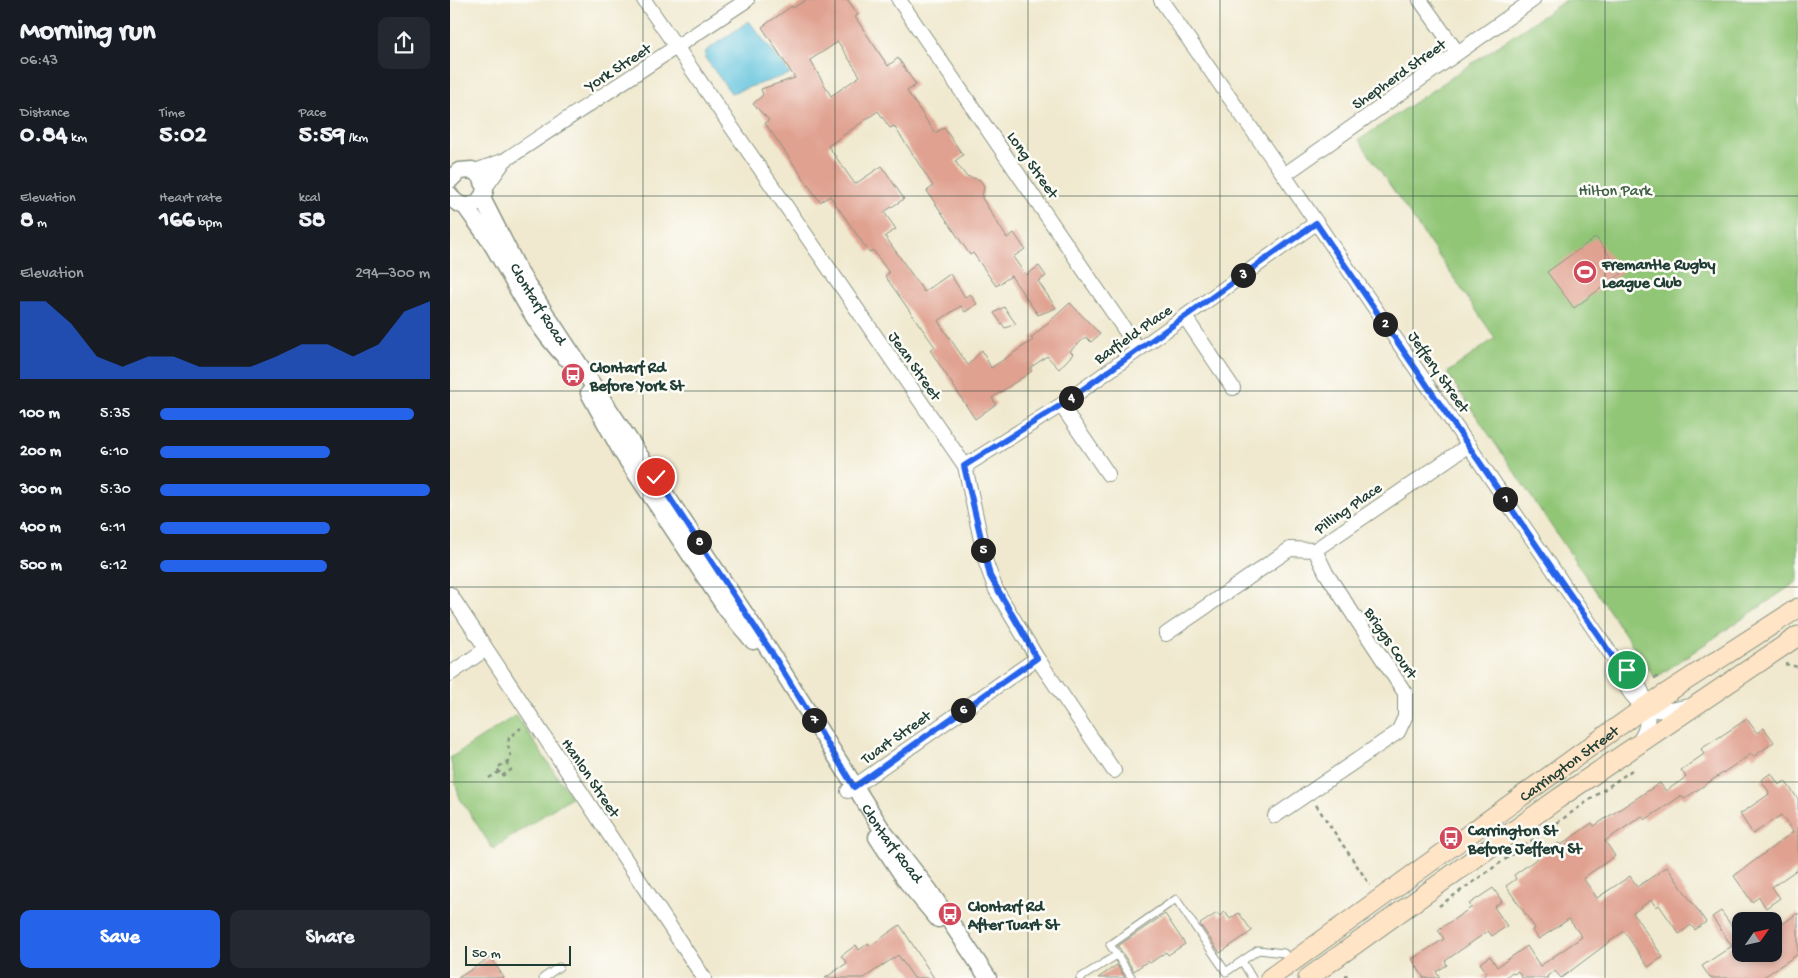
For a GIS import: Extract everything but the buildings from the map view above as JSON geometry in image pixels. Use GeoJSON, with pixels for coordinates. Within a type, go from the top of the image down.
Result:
{"type":"FeatureCollection","features":[{"type":"Feature","properties":{"kind":"main road","name":"Carrington Street"},"geometry":{"type":"LineString","coordinates":[[1270,978],[1645,707],[1798,608]]}},
{"type":"Feature","properties":{"kind":"main road","name":"Carrington Street"},"geometry":{"type":"LineString","coordinates":[[1308,978],[1451,874],[1798,636]]}},
{"type":"Feature","properties":{"kind":"street","name":"Jean Street"},"geometry":{"type":"LineString","coordinates":[[644,0],[964,466],[990,576],[1037,658],[1114,771]]}},
{"type":"Feature","properties":{"kind":"street","name":"York Street"},"geometry":{"type":"LineString","coordinates":[[463,167],[505,160],[747,0]]}},
{"type":"Feature","properties":{"kind":"street","name":"Long Street"},"geometry":{"type":"LineString","coordinates":[[899,0],[1138,349]]}},
{"type":"Feature","properties":{"kind":"street","name":"Jeffery Street"},"geometry":{"type":"LineString","coordinates":[[1160,0],[1284,175],[1619,666],[1627,670],[1644,697],[1647,725],[1636,746]]}},
{"type":"Feature","properties":{"kind":"street"},"geometry":{"type":"LineString","coordinates":[[1420,0],[1457,52]]}},
{"type":"Feature","properties":{"kind":"street","name":"Shepherd Street"},"geometry":{"type":"LineString","coordinates":[[1284,175],[1533,0]]}},
{"type":"Feature","properties":{"kind":"street","name":"York Street"},"geometry":{"type":"LineString","coordinates":[[484,193],[505,160]]}},
{"type":"Feature","properties":{"kind":"street"},"geometry":{"type":"LineString","coordinates":[[450,180],[463,167]]}},
{"type":"Feature","properties":{"kind":"street","name":"Clontarf Road"},"geometry":{"type":"LineString","coordinates":[[463,167],[482,177],[484,193],[520,273],[772,653],[895,865],[938,920],[977,978]]}},
{"type":"Feature","properties":{"kind":"street"},"geometry":{"type":"LineString","coordinates":[[465,206],[475,205],[484,193]]}},
{"type":"Feature","properties":{"kind":"street","name":"Clontarf Road"},"geometry":{"type":"LineString","coordinates":[[450,195],[456,203],[465,206],[489,238],[533,318],[578,374],[610,434],[727,610],[760,650],[851,789],[929,890],[988,978]]}},
{"type":"Feature","properties":{"kind":"street","name":"Barfield Place"},"geometry":{"type":"LineString","coordinates":[[964,466],[1061,405],[1316,223]]}},
{"type":"Feature","properties":{"kind":"street"},"geometry":{"type":"LineString","coordinates":[[1185,317],[1233,388]]}},
{"type":"Feature","properties":{"kind":"street"},"geometry":{"type":"LineString","coordinates":[[1061,405],[1108,474]]}},
{"type":"Feature","properties":{"kind":"street","name":"Pilling Place"},"geometry":{"type":"LineString","coordinates":[[1166,634],[1290,549],[1315,550],[1469,445]]}},
{"type":"Feature","properties":{"kind":"street","name":"Briggs Court"},"geometry":{"type":"LineString","coordinates":[[1275,816],[1398,732],[1405,717],[1405,693],[1326,573],[1315,550]]}},
{"type":"Feature","properties":{"kind":"street","name":"Hanlon Street"},"geometry":{"type":"LineString","coordinates":[[450,594],[704,978]]}},
{"type":"Feature","properties":{"kind":"street"},"geometry":{"type":"LineString","coordinates":[[450,674],[486,649]]}},
{"type":"Feature","properties":{"kind":"street","name":"Tuart Street"},"geometry":{"type":"LineString","coordinates":[[851,789],[1037,658]]}},
{"type":"Feature","properties":{"kind":"street"},"geometry":{"type":"LineString","coordinates":[[1645,707],[1666,711],[1698,704]]}},
{"type":"Feature","properties":{"kind":"lane"},"geometry":{"type":"LineString","coordinates":[[1132,978],[1110,945],[1176,899],[1226,972],[1258,950],[1284,953],[1291,963]]}},
{"type":"Feature","properties":{"kind":"lane"},"geometry":{"type":"LineString","coordinates":[[1080,978],[1117,955]]}},
{"type":"Feature","properties":{"kind":"lane"},"geometry":{"type":"LineString","coordinates":[[1242,962],[1252,978]]}},
{"type":"Feature","properties":{"kind":"lane"},"geometry":{"type":"LineString","coordinates":[[543,978],[559,967]]}},
{"type":"Feature","properties":{"kind":"path"},"geometry":{"type":"LineString","coordinates":[[1777,670],[1792,660]]}},
{"type":"Feature","properties":{"kind":"path"},"geometry":{"type":"LineString","coordinates":[[1785,664],[1798,667]]}},
{"type":"Feature","properties":{"kind":"path"},"geometry":{"type":"LineString","coordinates":[[507,764],[511,758],[508,745],[509,738],[525,725]]}},
{"type":"Feature","properties":{"kind":"path"},"geometry":{"type":"LineString","coordinates":[[506,762],[507,764],[511,770],[502,776],[497,768],[506,762]]}},
{"type":"Feature","properties":{"kind":"path"},"geometry":{"type":"LineString","coordinates":[[1435,909],[1633,769]]}},
{"type":"Feature","properties":{"kind":"path"},"geometry":{"type":"LineString","coordinates":[[490,778],[499,772]]}},
{"type":"Feature","properties":{"kind":"path"},"geometry":{"type":"LineString","coordinates":[[1308,793],[1370,885]]}},
{"type":"Feature","properties":{"kind":"green space","name":"Hilton Park"},"geometry":{"type":"Polygon","coordinates":[[[1566,0],[1798,0],[1798,581],[1655,678],[1447,373],[1495,338],[1359,140],[1566,0]]]}},
{"type":"Feature","properties":{"kind":"green space"},"geometry":{"type":"Polygon","coordinates":[[[516,715],[571,797],[493,849],[459,797],[450,758],[516,715]]]}},
{"type":"Feature","properties":{"kind":"water"},"geometry":{"type":"Polygon","coordinates":[[[749,21],[790,74],[731,93],[705,58],[706,51],[749,21]]]}},
{"type":"Feature","properties":{"kind":"place","name":"Fremantle Rugby League Club"},"geometry":{"type":"Point","coordinates":[1585,272]}},
{"type":"Feature","properties":{"kind":"place","name":"Clontarf Rd Before York St"},"geometry":{"type":"Point","coordinates":[573,375]}},
{"type":"Feature","properties":{"kind":"place","name":"Carrington St Before Jeffery St"},"geometry":{"type":"Point","coordinates":[1451,838]}},
{"type":"Feature","properties":{"kind":"place","name":"Clontarf Rd After Tuart St"},"geometry":{"type":"Point","coordinates":[950,914]}},
{"type":"Feature","properties":{"kind":"route"},"geometry":{"type":"LineString","coordinates":[[656,477],[772,653],[854,787],[1037,658],[996,590],[990,576],[964,466],[1061,405],[1316,223],[1619,666],[1627,670]]}}]}
